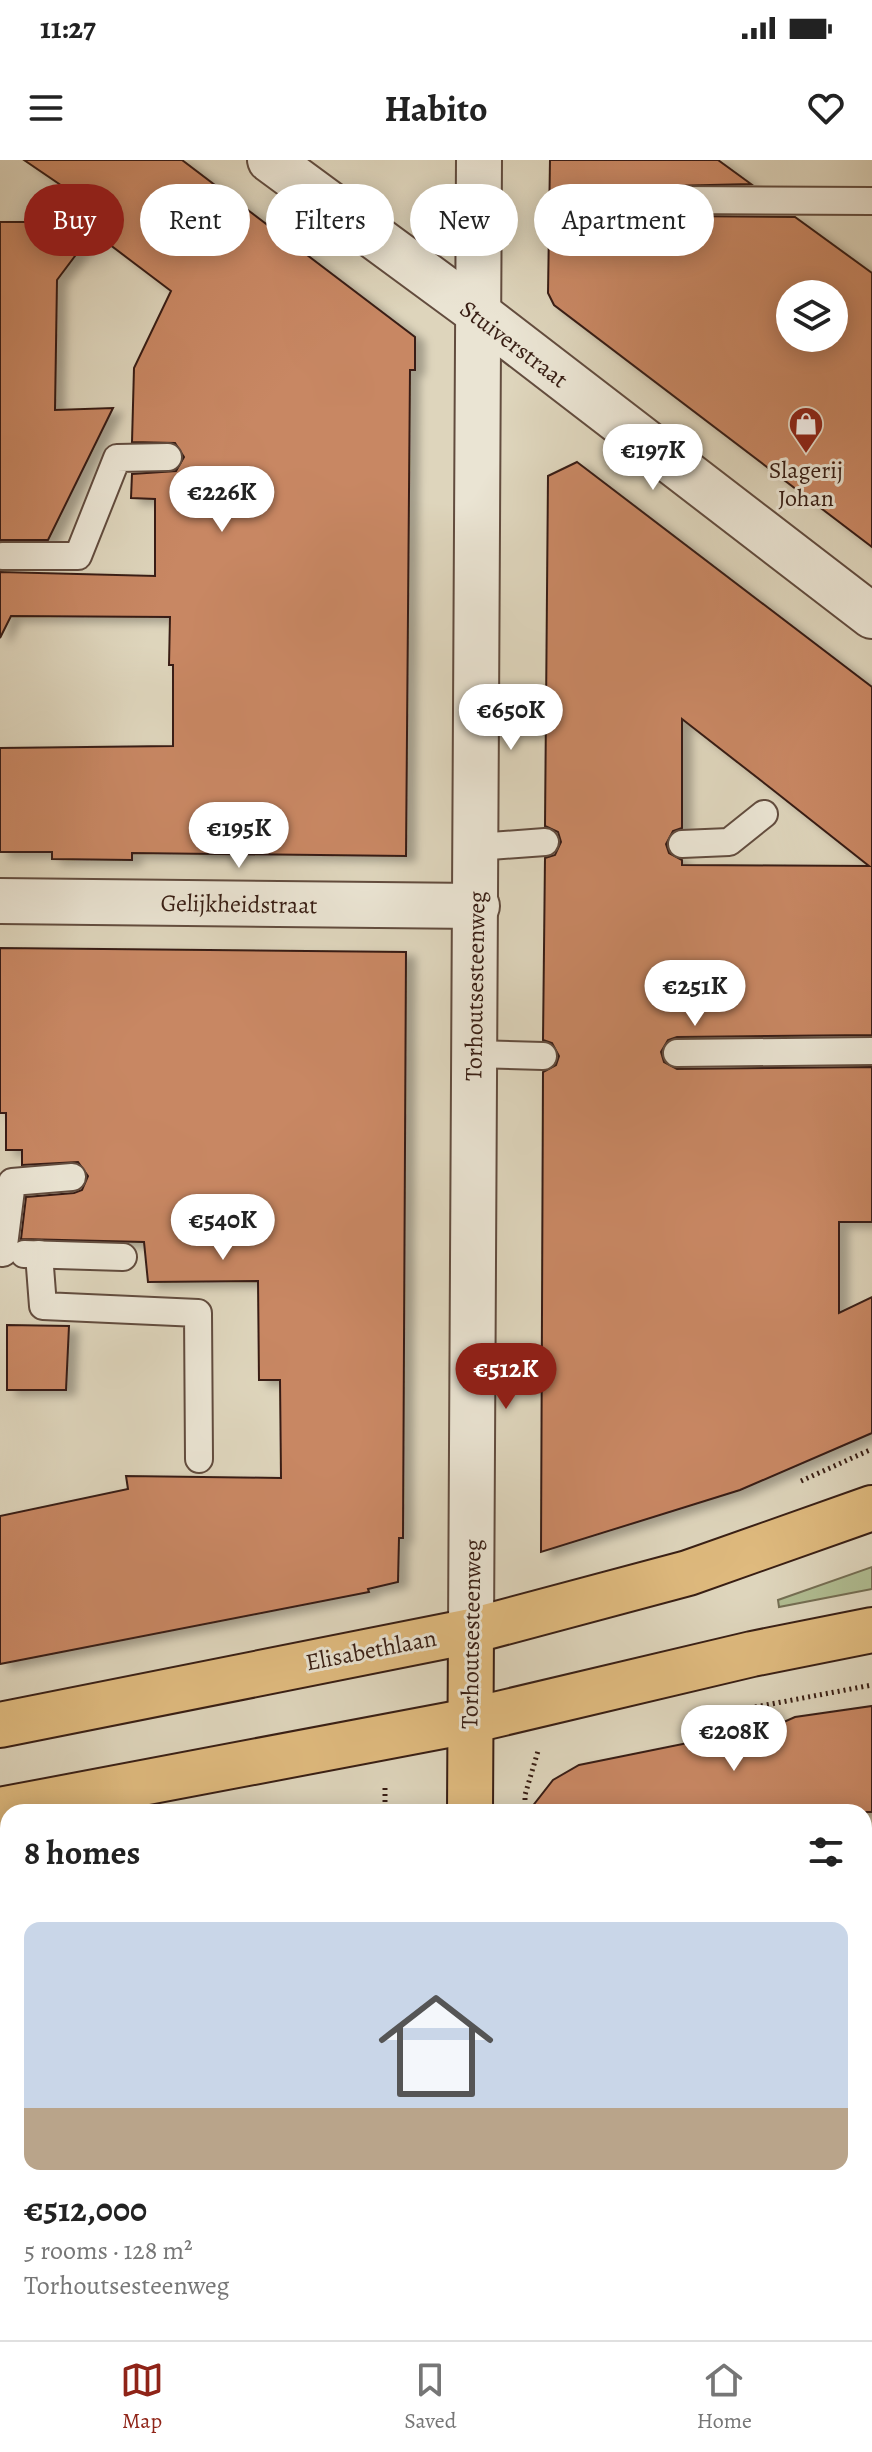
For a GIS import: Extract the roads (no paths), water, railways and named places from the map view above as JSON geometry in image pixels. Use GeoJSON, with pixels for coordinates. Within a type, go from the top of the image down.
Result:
{"type":"FeatureCollection","features":[{"type":"Feature","properties":{"kind":"main road","name":"Elisabethlaan"},"geometry":{"type":"LineString","coordinates":[[0,1725],[471,1631],[688,1573],[872,1508]]}},
{"type":"Feature","properties":{"kind":"main road"},"geometry":{"type":"LineString","coordinates":[[89,1803],[469,1721],[752,1654],[872,1630]]}},
{"type":"Feature","properties":{"kind":"main road","name":"Torhoutsesteenweg"},"geometry":{"type":"LineString","coordinates":[[470,1804],[471,1631]]}},
{"type":"Feature","properties":{"kind":"street","name":"Stuiverstraat"},"geometry":{"type":"LineString","coordinates":[[270,160],[478,313],[872,616]]}},
{"type":"Feature","properties":{"kind":"street","name":"Torhoutsesteenweg"},"geometry":{"type":"LineString","coordinates":[[471,1631],[479,160]]}},
{"type":"Feature","properties":{"kind":"street","name":"Gelijkheidstraat"},"geometry":{"type":"LineString","coordinates":[[0,901],[477,906]]}},
{"type":"Feature","properties":{"kind":"lane"},"geometry":{"type":"LineString","coordinates":[[714,200],[872,201]]}},
{"type":"Feature","properties":{"kind":"lane"},"geometry":{"type":"LineString","coordinates":[[2,556],[78,556],[117,458],[168,457]]}},
{"type":"Feature","properties":{"kind":"lane"},"geometry":{"type":"LineString","coordinates":[[682,844],[729,842],[764,814]]}},
{"type":"Feature","properties":{"kind":"lane"},"geometry":{"type":"LineString","coordinates":[[477,847],[545,842]]}},
{"type":"Feature","properties":{"kind":"lane"},"geometry":{"type":"LineString","coordinates":[[677,1053],[872,1051]]}},
{"type":"Feature","properties":{"kind":"lane"},"geometry":{"type":"LineString","coordinates":[[474,1054],[543,1056]]}},
{"type":"Feature","properties":{"kind":"lane"},"geometry":{"type":"LineString","coordinates":[[72,1177],[12,1182],[2,1253],[123,1257]]}},
{"type":"Feature","properties":{"kind":"lane"},"geometry":{"type":"LineString","coordinates":[[39,1254],[43,1306],[198,1313],[199,1459]]}},
{"type":"Feature","properties":{"kind":"place","name":"Slagerij Johan"},"geometry":{"type":"Point","coordinates":[806,455]}}]}
